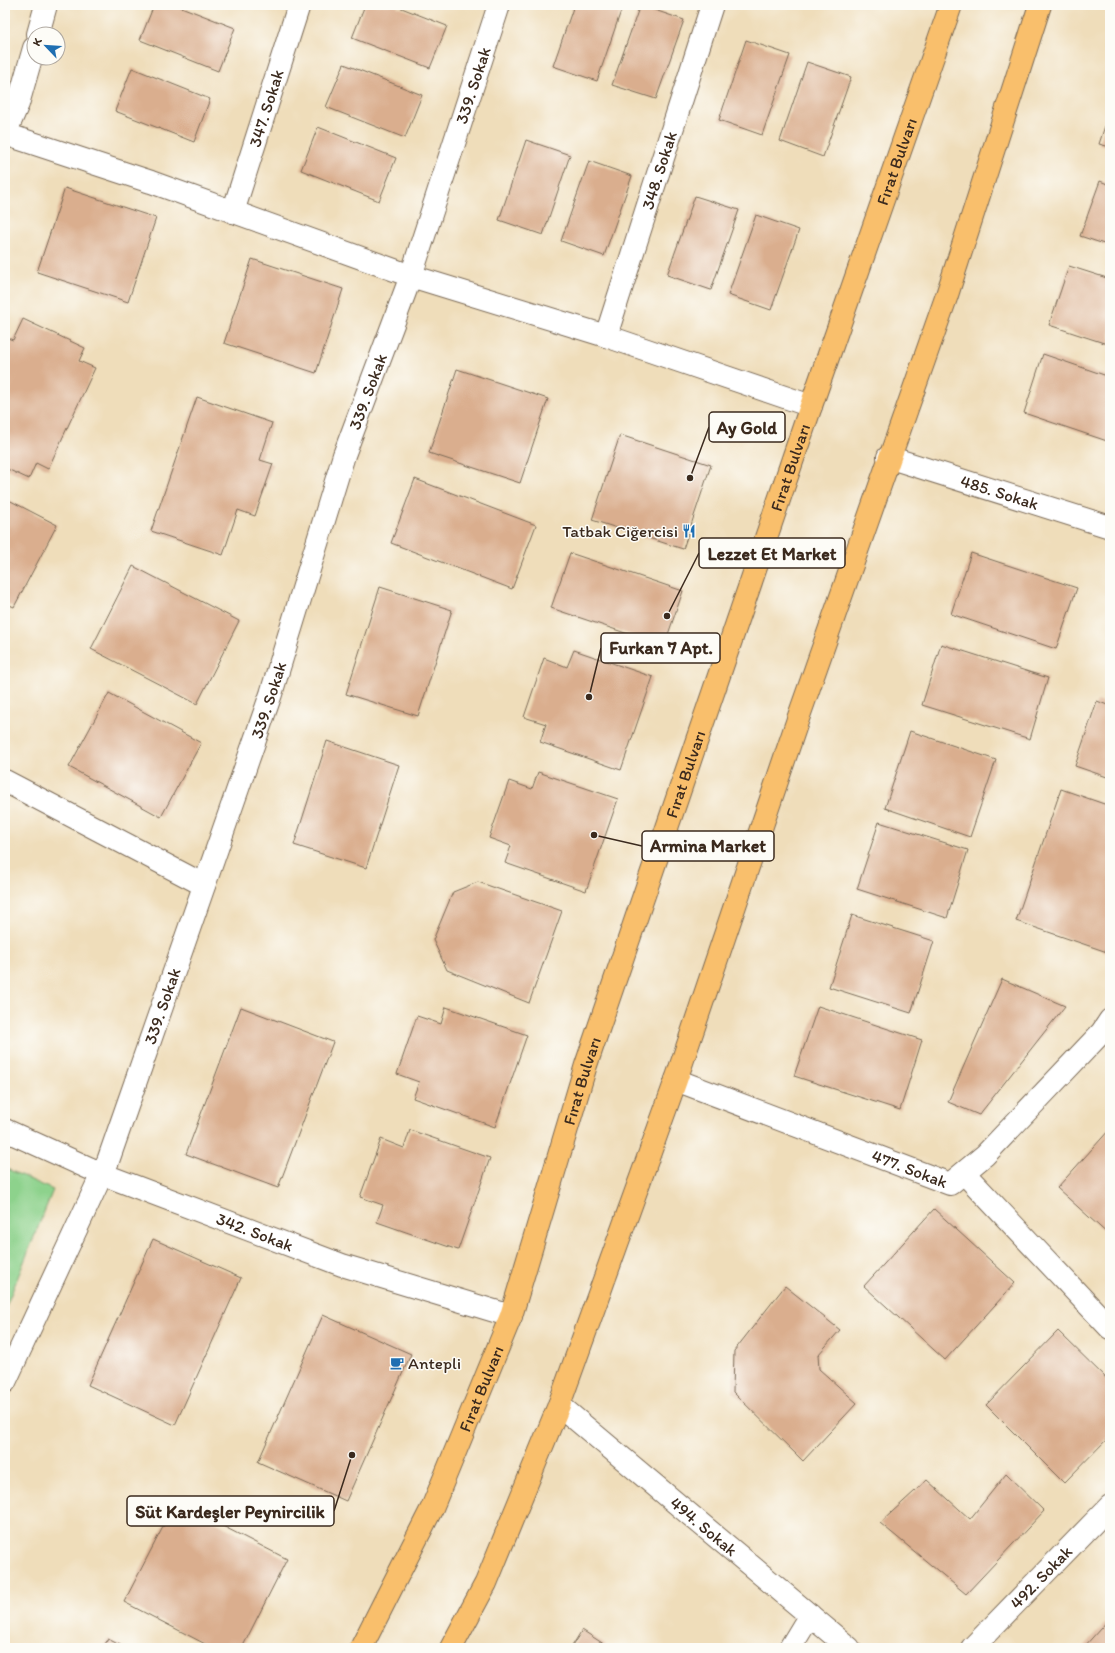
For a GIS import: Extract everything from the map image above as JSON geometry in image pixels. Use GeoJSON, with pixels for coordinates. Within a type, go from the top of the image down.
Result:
{"type":"FeatureCollection","features":[{"type":"Feature","properties":{"kind":"main road","name":"Fırat Bulvarı"},"geometry":{"type":"LineString","coordinates":[[361,1648],[432,1508],[511,1316],[586,1065],[811,406],[951,5]]}},
{"type":"Feature","properties":{"kind":"main road"},"geometry":{"type":"LineString","coordinates":[[450,1648],[486,1583],[559,1405],[676,1080],[768,804],[888,457],[947,295],[1040,5]]}},
{"type":"Feature","properties":{"kind":"street"},"geometry":{"type":"LineString","coordinates":[[40,26],[46,5]]}},
{"type":"Feature","properties":{"kind":"street","name":"347. Sokak"},"geometry":{"type":"LineString","coordinates":[[233,212],[299,5]]}},
{"type":"Feature","properties":{"kind":"street","name":"339. Sokak"},"geometry":{"type":"LineString","coordinates":[[5,1382],[11,1352],[108,1161],[271,694],[344,455],[412,276],[499,5]]}},
{"type":"Feature","properties":{"kind":"street","name":"348. Sokak"},"geometry":{"type":"LineString","coordinates":[[606,336],[712,5]]}},
{"type":"Feature","properties":{"kind":"street"},"geometry":{"type":"LineString","coordinates":[[29,66],[18,104],[5,134],[233,212],[412,276],[606,336],[811,406]]}},
{"type":"Feature","properties":{"kind":"street","name":"485. Sokak"},"geometry":{"type":"LineString","coordinates":[[888,457],[1110,527]]}},
{"type":"Feature","properties":{"kind":"street"},"geometry":{"type":"LineString","coordinates":[[5,781],[204,885]]}},
{"type":"Feature","properties":{"kind":"street","name":"477. Sokak"},"geometry":{"type":"LineString","coordinates":[[676,1080],[950,1184],[991,1149],[1102,1032],[1110,1020]]}},
{"type":"Feature","properties":{"kind":"street","name":"342. Sokak"},"geometry":{"type":"LineString","coordinates":[[5,1130],[102,1174],[342,1265],[511,1316]]}},
{"type":"Feature","properties":{"kind":"street"},"geometry":{"type":"LineString","coordinates":[[964,1173],[1110,1328]]}},
{"type":"Feature","properties":{"kind":"street","name":"494. Sokak"},"geometry":{"type":"LineString","coordinates":[[559,1405],[849,1648]]}},
{"type":"Feature","properties":{"kind":"street","name":"492. Sokak"},"geometry":{"type":"LineString","coordinates":[[972,1648],[1110,1506]]}},
{"type":"Feature","properties":{"kind":"street"},"geometry":{"type":"LineString","coordinates":[[790,1648],[810,1615]]}},
{"type":"Feature","properties":{"kind":"green space"},"geometry":{"type":"Polygon","coordinates":[[[5,1168],[53,1190],[5,1309],[5,1168]]]}},
{"type":"Feature","properties":{"kind":"building"},"geometry":{"type":"Polygon","coordinates":[[[154,5],[176,5],[235,28],[218,71],[140,40],[154,5]]]}},
{"type":"Feature","properties":{"kind":"building"},"geometry":{"type":"Polygon","coordinates":[[[365,5],[394,5],[447,26],[430,68],[352,38],[365,5]]]}},
{"type":"Feature","properties":{"kind":"building"},"geometry":{"type":"Polygon","coordinates":[[[574,5],[623,5],[597,81],[553,66],[574,5]]]}},
{"type":"Feature","properties":{"kind":"building"},"geometry":{"type":"Polygon","coordinates":[[[640,5],[684,20],[656,99],[612,85],[640,5]]]}},
{"type":"Feature","properties":{"kind":"building"},"geometry":{"type":"Polygon","coordinates":[[[746,40],[790,55],[762,135],[719,120],[746,40]]]}},
{"type":"Feature","properties":{"kind":"building"},"geometry":{"type":"Polygon","coordinates":[[[807,62],[851,77],[823,157],[780,141],[807,62]]]}},
{"type":"Feature","properties":{"kind":"building"},"geometry":{"type":"Polygon","coordinates":[[[344,64],[422,95],[405,138],[326,107],[344,64]]]}},
{"type":"Feature","properties":{"kind":"building"},"geometry":{"type":"Polygon","coordinates":[[[132,68],[210,99],[194,142],[115,111],[132,68]]]}},
{"type":"Feature","properties":{"kind":"building"},"geometry":{"type":"Polygon","coordinates":[[[1110,111],[1110,147],[1099,144],[1110,111]]]}},
{"type":"Feature","properties":{"kind":"building"},"geometry":{"type":"Polygon","coordinates":[[[318,127],[396,158],[379,201],[301,170],[318,127]]]}},
{"type":"Feature","properties":{"kind":"building"},"geometry":{"type":"Polygon","coordinates":[[[526,140],[570,155],[543,235],[499,220],[526,140]]]}},
{"type":"Feature","properties":{"kind":"building"},"geometry":{"type":"Polygon","coordinates":[[[589,161],[632,176],[604,256],[561,241],[589,161]]]}},
{"type":"Feature","properties":{"kind":"building"},"geometry":{"type":"Polygon","coordinates":[[[1100,181],[1110,185],[1110,246],[1080,236],[1100,181]]]}},
{"type":"Feature","properties":{"kind":"building"},"geometry":{"type":"Polygon","coordinates":[[[65,188],[156,218],[128,302],[37,272],[65,188]]]}},
{"type":"Feature","properties":{"kind":"building"},"geometry":{"type":"Polygon","coordinates":[[[695,196],[739,210],[711,290],[667,275],[695,196]]]}},
{"type":"Feature","properties":{"kind":"building"},"geometry":{"type":"Polygon","coordinates":[[[756,215],[799,230],[771,310],[728,295],[756,215]]]}},
{"type":"Feature","properties":{"kind":"building"},"geometry":{"type":"Polygon","coordinates":[[[252,259],[343,289],[316,373],[224,343],[252,259]]]}},
{"type":"Feature","properties":{"kind":"building"},"geometry":{"type":"Polygon","coordinates":[[[1069,266],[1110,279],[1110,345],[1049,325],[1069,266]]]}},
{"type":"Feature","properties":{"kind":"building"},"geometry":{"type":"Polygon","coordinates":[[[23,319],[85,348],[79,361],[95,368],[48,469],[36,463],[29,479],[5,468],[5,337],[13,340],[23,319]]]}},
{"type":"Feature","properties":{"kind":"building"},"geometry":{"type":"Polygon","coordinates":[[[1043,354],[1110,377],[1110,442],[1024,413],[1043,354]]]}},
{"type":"Feature","properties":{"kind":"building"},"geometry":{"type":"Polygon","coordinates":[[[457,369],[548,399],[520,483],[429,453],[457,369]]]}},
{"type":"Feature","properties":{"kind":"building"},"geometry":{"type":"Polygon","coordinates":[[[197,397],[272,423],[260,460],[273,464],[255,516],[238,510],[223,555],[151,531],[197,397]]]}},
{"type":"Feature","properties":{"kind":"building"},"geometry":{"type":"Polygon","coordinates":[[[620,435],[711,465],[683,549],[592,520],[620,435]]]}},
{"type":"Feature","properties":{"kind":"building"},"geometry":{"type":"Polygon","coordinates":[[[415,479],[536,525],[512,589],[391,543],[415,479]]]}},
{"type":"Feature","properties":{"kind":"building"},"geometry":{"type":"Polygon","coordinates":[[[5,498],[57,525],[14,607],[5,603],[5,498]]]}},
{"type":"Feature","properties":{"kind":"building"},"geometry":{"type":"Polygon","coordinates":[[[570,553],[683,591],[664,646],[551,608],[570,553]]]}},
{"type":"Feature","properties":{"kind":"building"},"geometry":{"type":"Polygon","coordinates":[[[971,553],[1077,588],[1056,649],[951,614],[971,553]]]}},
{"type":"Feature","properties":{"kind":"building"},"geometry":{"type":"Polygon","coordinates":[[[133,566],[239,621],[197,704],[91,649],[133,566]]]}},
{"type":"Feature","properties":{"kind":"building"},"geometry":{"type":"Polygon","coordinates":[[[380,587],[452,610],[418,716],[346,694],[380,587]]]}},
{"type":"Feature","properties":{"kind":"building"},"geometry":{"type":"Polygon","coordinates":[[[941,644],[1048,678],[1030,739],[922,705],[941,644]]]}},
{"type":"Feature","properties":{"kind":"building"},"geometry":{"type":"Polygon","coordinates":[[[574,650],[653,677],[621,770],[540,742],[546,724],[524,717],[544,658],[567,667],[574,650]]]}},
{"type":"Feature","properties":{"kind":"building"},"geometry":{"type":"Polygon","coordinates":[[[109,693],[201,743],[161,817],[69,767],[109,693]]]}},
{"type":"Feature","properties":{"kind":"building"},"geometry":{"type":"Polygon","coordinates":[[[1097,701],[1110,706],[1110,778],[1075,766],[1097,701]]]}},
{"type":"Feature","properties":{"kind":"building"},"geometry":{"type":"Polygon","coordinates":[[[910,731],[996,760],[970,837],[885,808],[910,731]]]}},
{"type":"Feature","properties":{"kind":"building"},"geometry":{"type":"Polygon","coordinates":[[[327,741],[399,765],[366,868],[294,845],[327,741]]]}},
{"type":"Feature","properties":{"kind":"building"},"geometry":{"type":"Polygon","coordinates":[[[538,772],[618,799],[586,891],[505,863],[511,846],[489,838],[509,781],[532,789],[538,772]]]}},
{"type":"Feature","properties":{"kind":"building"},"geometry":{"type":"Polygon","coordinates":[[[1061,789],[1110,806],[1110,953],[1016,921],[1061,789]]]}},
{"type":"Feature","properties":{"kind":"building"},"geometry":{"type":"Polygon","coordinates":[[[879,822],[968,850],[947,918],[857,889],[879,822]]]}},
{"type":"Feature","properties":{"kind":"building"},"geometry":{"type":"Polygon","coordinates":[[[478,882],[562,911],[529,1003],[447,970],[433,940],[453,892],[478,882]]]}},
{"type":"Feature","properties":{"kind":"building"},"geometry":{"type":"Polygon","coordinates":[[[852,915],[934,941],[911,1013],[829,987],[852,915]]]}},
{"type":"Feature","properties":{"kind":"building"},"geometry":{"type":"Polygon","coordinates":[[[1002,979],[1065,1006],[979,1115],[948,1102],[1002,979]]]}},
{"type":"Feature","properties":{"kind":"building"},"geometry":{"type":"Polygon","coordinates":[[[818,1006],[922,1040],[900,1110],[794,1076],[818,1006]]]}},
{"type":"Feature","properties":{"kind":"building"},"geometry":{"type":"Polygon","coordinates":[[[241,1007],[333,1042],[278,1188],[186,1154],[241,1007]]]}},
{"type":"Feature","properties":{"kind":"building"},"geometry":{"type":"Polygon","coordinates":[[[446,1007],[527,1035],[495,1127],[413,1098],[419,1082],[397,1074],[417,1016],[441,1024],[446,1007]]]}},
{"type":"Feature","properties":{"kind":"building"},"geometry":{"type":"Polygon","coordinates":[[[1110,1129],[1110,1236],[1057,1188],[1110,1129]]]}},
{"type":"Feature","properties":{"kind":"building"},"geometry":{"type":"Polygon","coordinates":[[[410,1130],[490,1158],[458,1250],[377,1222],[383,1205],[360,1197],[381,1139],[404,1148],[410,1130]]]}},
{"type":"Feature","properties":{"kind":"building"},"geometry":{"type":"Polygon","coordinates":[[[934,1209],[1015,1283],[945,1360],[864,1286],[934,1209]]]}},
{"type":"Feature","properties":{"kind":"building"},"geometry":{"type":"Polygon","coordinates":[[[153,1239],[241,1278],[175,1425],[88,1385],[153,1239]]]}},
{"type":"Feature","properties":{"kind":"building"},"geometry":{"type":"Polygon","coordinates":[[[785,1286],[840,1330],[818,1355],[819,1369],[857,1403],[803,1461],[733,1392],[734,1351],[785,1286]]]}},
{"type":"Feature","properties":{"kind":"building"},"geometry":{"type":"Polygon","coordinates":[[[323,1315],[411,1354],[346,1501],[258,1462],[323,1315]]]}},
{"type":"Feature","properties":{"kind":"building"},"geometry":{"type":"Polygon","coordinates":[[[1058,1331],[1110,1382],[1110,1436],[1064,1483],[986,1405],[1058,1331]]]}},
{"type":"Feature","properties":{"kind":"building"},"geometry":{"type":"Polygon","coordinates":[[[1006,1474],[1044,1511],[966,1594],[880,1523],[927,1480],[970,1519],[1006,1474]]]}},
{"type":"Feature","properties":{"kind":"building"},"geometry":{"type":"Polygon","coordinates":[[[176,1502],[287,1559],[242,1648],[213,1648],[124,1602],[176,1502]]]}},
{"type":"Feature","properties":{"kind":"building"},"geometry":{"type":"Polygon","coordinates":[[[1110,1618],[1110,1648],[1083,1648],[1110,1618]]]}},
{"type":"Feature","properties":{"kind":"building"},"geometry":{"type":"Polygon","coordinates":[[[582,1630],[610,1648],[571,1648],[582,1630]]]}},
{"type":"Feature","properties":{"kind":"building"},"geometry":{"type":"Polygon","coordinates":[[[108,1639],[126,1648],[103,1648],[108,1639]]]}},
{"type":"Feature","properties":{"kind":"place","name":"Ay Gold"},"geometry":{"type":"Point","coordinates":[690,478]}},
{"type":"Feature","properties":{"kind":"place","name":"Tatbak Ciğercisi"},"geometry":{"type":"Point","coordinates":[689,531]}},
{"type":"Feature","properties":{"kind":"place","name":"Lezzet Et Market"},"geometry":{"type":"Point","coordinates":[667,616]}},
{"type":"Feature","properties":{"kind":"place","name":"Furkan 7 Apt."},"geometry":{"type":"Point","coordinates":[589,697]}},
{"type":"Feature","properties":{"kind":"place","name":"Armina Market"},"geometry":{"type":"Point","coordinates":[594,835]}},
{"type":"Feature","properties":{"kind":"place","name":"Antepli"},"geometry":{"type":"Point","coordinates":[397,1363]}},
{"type":"Feature","properties":{"kind":"place","name":"Süt Kardeşler Peynircilik"},"geometry":{"type":"Point","coordinates":[352,1455]}}]}
